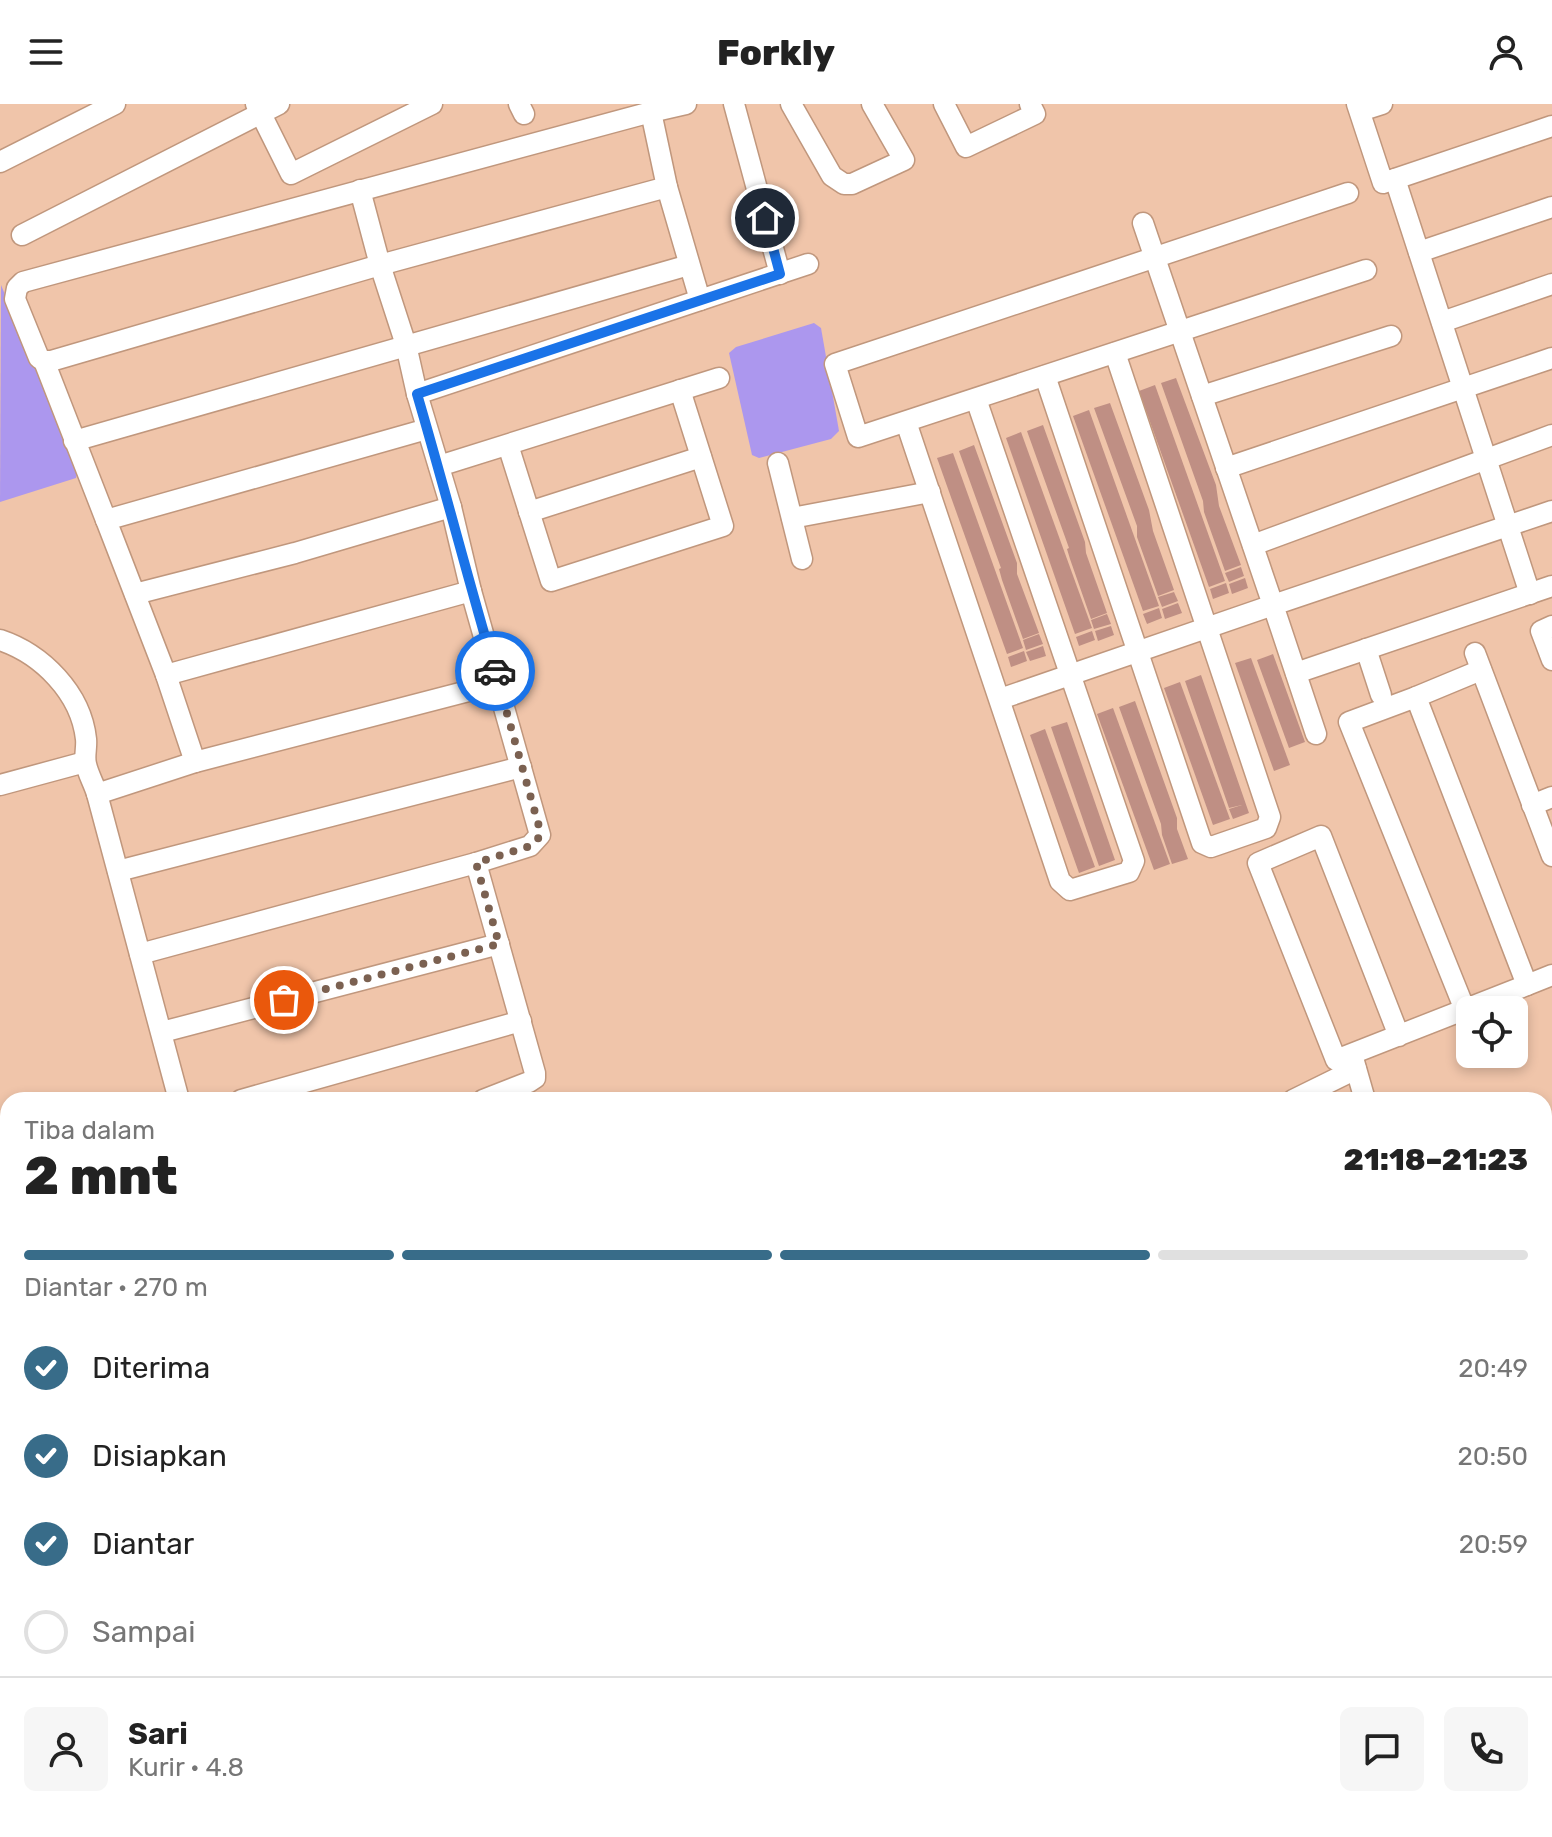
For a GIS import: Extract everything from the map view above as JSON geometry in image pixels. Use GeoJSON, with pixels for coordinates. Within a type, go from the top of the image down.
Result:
{"type":"FeatureCollection","features":[{"type":"Feature","properties":{"kind":"street"},"geometry":{"type":"LineString","coordinates":[[0,162],[115,104]]}},
{"type":"Feature","properties":{"kind":"street"},"geometry":{"type":"LineString","coordinates":[[22,235],[266,107],[291,174],[432,104]]}},
{"type":"Feature","properties":{"kind":"street"},"geometry":{"type":"LineString","coordinates":[[195,762],[135,594],[44,361],[39,358],[15,299],[17,288],[23,282],[686,104]]}},
{"type":"Feature","properties":{"kind":"street"},"geometry":{"type":"LineString","coordinates":[[734,104],[780,274]]}},
{"type":"Feature","properties":{"kind":"street"},"geometry":{"type":"LineString","coordinates":[[791,104],[832,176],[844,184],[852,184],[904,160],[872,104]]}},
{"type":"Feature","properties":{"kind":"street"},"geometry":{"type":"LineString","coordinates":[[944,104],[966,147],[1035,114],[1030,104]]}},
{"type":"Feature","properties":{"kind":"street"},"geometry":{"type":"LineString","coordinates":[[1382,104],[1358,108],[1383,183],[1552,126]]}},
{"type":"Feature","properties":{"kind":"street"},"geometry":{"type":"LineString","coordinates":[[651,112],[667,187],[700,300]]}},
{"type":"Feature","properties":{"kind":"street"},"geometry":{"type":"LineString","coordinates":[[1395,179],[1530,594]]}},
{"type":"Feature","properties":{"kind":"street"},"geometry":{"type":"LineString","coordinates":[[44,361],[667,187]]}},
{"type":"Feature","properties":{"kind":"street"},"geometry":{"type":"LineString","coordinates":[[140,954],[476,863],[530,846],[538,839],[540,830],[360,190]]}},
{"type":"Feature","properties":{"kind":"street"},"geometry":{"type":"LineString","coordinates":[[1348,193],[835,364],[858,437],[1366,270]]}},
{"type":"Feature","properties":{"kind":"street"},"geometry":{"type":"LineString","coordinates":[[1419,252],[1552,207]]}},
{"type":"Feature","properties":{"kind":"street"},"geometry":{"type":"LineString","coordinates":[[1143,223],[1316,734]]}},
{"type":"Feature","properties":{"kind":"street"},"geometry":{"type":"LineString","coordinates":[[417,394],[808,264]]}},
{"type":"Feature","properties":{"kind":"street"},"geometry":{"type":"LineString","coordinates":[[74,441],[689,265]]}},
{"type":"Feature","properties":{"kind":"street"},"geometry":{"type":"LineString","coordinates":[[1442,322],[1552,284]]}},
{"type":"Feature","properties":{"kind":"street"},"geometry":{"type":"LineString","coordinates":[[1202,396],[1391,336]]}},
{"type":"Feature","properties":{"kind":"street"},"geometry":{"type":"LineString","coordinates":[[1045,376],[1202,843],[1211,847],[1266,828],[1270,817],[1115,353]]}},
{"type":"Feature","properties":{"kind":"street"},"geometry":{"type":"LineString","coordinates":[[1226,468],[1552,358]]}},
{"type":"Feature","properties":{"kind":"street"},"geometry":{"type":"LineString","coordinates":[[439,466],[719,378]]}},
{"type":"Feature","properties":{"kind":"street"},"geometry":{"type":"LineString","coordinates":[[508,445],[551,581],[708,531],[723,526],[680,390]]}},
{"type":"Feature","properties":{"kind":"street"},"geometry":{"type":"LineString","coordinates":[[906,422],[1060,881],[1070,890],[1129,872],[1134,861],[976,399]]}},
{"type":"Feature","properties":{"kind":"street"},"geometry":{"type":"LineString","coordinates":[[106,520],[427,429]]}},
{"type":"Feature","properties":{"kind":"street"},"geometry":{"type":"LineString","coordinates":[[1253,545],[1552,435]]}},
{"type":"Feature","properties":{"kind":"street"},"geometry":{"type":"LineString","coordinates":[[529,512],[701,457]]}},
{"type":"Feature","properties":{"kind":"street"},"geometry":{"type":"LineString","coordinates":[[778,463],[802,559]]}},
{"type":"Feature","properties":{"kind":"street"},"geometry":{"type":"LineString","coordinates":[[792,518],[930,492]]}},
{"type":"Feature","properties":{"kind":"street"},"geometry":{"type":"LineString","coordinates":[[135,594],[295,553],[451,507]]}},
{"type":"Feature","properties":{"kind":"street"},"geometry":{"type":"LineString","coordinates":[[1000,699],[1552,511]]}},
{"type":"Feature","properties":{"kind":"street"},"geometry":{"type":"LineString","coordinates":[[1296,673],[1552,586]]}},
{"type":"Feature","properties":{"kind":"street"},"geometry":{"type":"LineString","coordinates":[[166,675],[471,591]]}},
{"type":"Feature","properties":{"kind":"street"},"geometry":{"type":"LineString","coordinates":[[1552,626],[1541,631],[1552,660]]}},
{"type":"Feature","properties":{"kind":"street"},"geometry":{"type":"LineString","coordinates":[[0,640],[21,647],[46,666],[80,713],[87,740],[85,762],[97,794],[177,1092]]}},
{"type":"Feature","properties":{"kind":"street"},"geometry":{"type":"LineString","coordinates":[[1366,649],[1381,695]]}},
{"type":"Feature","properties":{"kind":"street"},"geometry":{"type":"LineString","coordinates":[[1459,996],[1349,722],[1416,697],[1478,662],[1552,856]]}},
{"type":"Feature","properties":{"kind":"street"},"geometry":{"type":"LineString","coordinates":[[97,794],[195,762],[499,683]]}},
{"type":"Feature","properties":{"kind":"street"},"geometry":{"type":"LineString","coordinates":[[1416,697],[1527,985]]}},
{"type":"Feature","properties":{"kind":"street"},"geometry":{"type":"LineString","coordinates":[[0,785],[85,762]]}},
{"type":"Feature","properties":{"kind":"street"},"geometry":{"type":"LineString","coordinates":[[118,871],[521,767]]}},
{"type":"Feature","properties":{"kind":"street"},"geometry":{"type":"LineString","coordinates":[[1532,805],[1552,797]]}},
{"type":"Feature","properties":{"kind":"street"},"geometry":{"type":"LineString","coordinates":[[1354,1062],[1336,1060],[1258,863],[1321,836],[1399,1036]]}},
{"type":"Feature","properties":{"kind":"street"},"geometry":{"type":"LineString","coordinates":[[476,863],[535,1078],[502,1092]]}},
{"type":"Feature","properties":{"kind":"street"},"geometry":{"type":"LineString","coordinates":[[162,1032],[499,944]]}},
{"type":"Feature","properties":{"kind":"street"},"geometry":{"type":"LineString","coordinates":[[1500,996],[1552,975]]}},
{"type":"Feature","properties":{"kind":"street"},"geometry":{"type":"LineString","coordinates":[[1306,1092],[1399,1036],[1456,1014]]}},
{"type":"Feature","properties":{"kind":"street"},"geometry":{"type":"LineString","coordinates":[[269,1092],[521,1021]]}},
{"type":"Feature","properties":{"kind":"street"},"geometry":{"type":"LineString","coordinates":[[1354,1062],[1363,1092]]}},
{"type":"Feature","properties":{"kind":"shaded area"},"geometry":{"type":"Polygon","coordinates":[[[1,285],[78,469],[76,478],[0,502],[1,285]]]}},
{"type":"Feature","properties":{"kind":"shaded area"},"geometry":{"type":"Polygon","coordinates":[[[814,323],[821,328],[839,431],[831,439],[759,458],[752,455],[729,353],[736,347],[814,323]]]}},
{"type":"Feature","properties":{"kind":"building"},"geometry":{"type":"Polygon","coordinates":[[[1176,378],[1216,485],[1219,506],[1241,565],[1225,571],[1161,383],[1176,378]]]}},
{"type":"Feature","properties":{"kind":"building"},"geometry":{"type":"Polygon","coordinates":[[[1155,385],[1225,581],[1209,587],[1139,391],[1155,385]]]}},
{"type":"Feature","properties":{"kind":"building"},"geometry":{"type":"Polygon","coordinates":[[[1110,403],[1174,590],[1158,596],[1137,537],[1137,526],[1094,408],[1110,403]]]}},
{"type":"Feature","properties":{"kind":"building"},"geometry":{"type":"Polygon","coordinates":[[[1089,410],[1159,606],[1143,611],[1073,416],[1089,410]]]}},
{"type":"Feature","properties":{"kind":"building"},"geometry":{"type":"Polygon","coordinates":[[[1043,425],[1107,613],[1091,619],[1027,431],[1043,425]]]}},
{"type":"Feature","properties":{"kind":"building"},"geometry":{"type":"Polygon","coordinates":[[[1021,432],[1092,628],[1075,634],[1006,438],[1021,432]]]}},
{"type":"Feature","properties":{"kind":"building"},"geometry":{"type":"Polygon","coordinates":[[[974,445],[1039,633],[1023,639],[959,451],[974,445]]]}},
{"type":"Feature","properties":{"kind":"building"},"geometry":{"type":"Polygon","coordinates":[[[953,453],[1023,648],[1007,654],[937,458],[953,453]]]}},
{"type":"Feature","properties":{"kind":"building"},"geometry":{"type":"Polygon","coordinates":[[[1241,567],[1244,576],[1229,582],[1225,573],[1241,567]]]}},
{"type":"Feature","properties":{"kind":"building"},"geometry":{"type":"Polygon","coordinates":[[[1245,578],[1248,588],[1232,594],[1229,584],[1245,578]]]}},
{"type":"Feature","properties":{"kind":"building"},"geometry":{"type":"Polygon","coordinates":[[[1226,583],[1229,593],[1213,599],[1210,589],[1226,583]]]}},
{"type":"Feature","properties":{"kind":"building"},"geometry":{"type":"Polygon","coordinates":[[[1174,592],[1178,601],[1162,607],[1158,597],[1174,592]]]}},
{"type":"Feature","properties":{"kind":"building"},"geometry":{"type":"Polygon","coordinates":[[[1178,603],[1182,613],[1165,619],[1162,609],[1178,603]]]}},
{"type":"Feature","properties":{"kind":"building"},"geometry":{"type":"Polygon","coordinates":[[[1159,608],[1162,618],[1147,624],[1143,614],[1159,608]]]}},
{"type":"Feature","properties":{"kind":"building"},"geometry":{"type":"Polygon","coordinates":[[[1107,614],[1111,624],[1094,629],[1091,620],[1107,614]]]}},
{"type":"Feature","properties":{"kind":"building"},"geometry":{"type":"Polygon","coordinates":[[[1111,626],[1114,635],[1098,641],[1095,631],[1111,626]]]}},
{"type":"Feature","properties":{"kind":"building"},"geometry":{"type":"Polygon","coordinates":[[[1092,631],[1095,640],[1079,646],[1076,637],[1092,631]]]}},
{"type":"Feature","properties":{"kind":"building"},"geometry":{"type":"Polygon","coordinates":[[[1039,634],[1043,644],[1026,650],[1023,640],[1039,634]]]}},
{"type":"Feature","properties":{"kind":"building"},"geometry":{"type":"Polygon","coordinates":[[[1043,646],[1046,656],[1030,661],[1026,652],[1043,646]]]}},
{"type":"Feature","properties":{"kind":"building"},"geometry":{"type":"Polygon","coordinates":[[[1024,651],[1027,661],[1011,667],[1008,657],[1024,651]]]}},
{"type":"Feature","properties":{"kind":"building"},"geometry":{"type":"Polygon","coordinates":[[[1273,654],[1305,742],[1289,748],[1257,660],[1273,654]]]}},
{"type":"Feature","properties":{"kind":"building"},"geometry":{"type":"Polygon","coordinates":[[[1251,658],[1290,765],[1274,771],[1235,663],[1251,658]]]}},
{"type":"Feature","properties":{"kind":"building"},"geometry":{"type":"Polygon","coordinates":[[[1201,675],[1249,813],[1233,819],[1229,809],[1242,805],[1229,808],[1185,681],[1201,675]]]}},
{"type":"Feature","properties":{"kind":"building"},"geometry":{"type":"Polygon","coordinates":[[[1180,682],[1230,819],[1213,825],[1164,688],[1180,682]]]}},
{"type":"Feature","properties":{"kind":"building"},"geometry":{"type":"Polygon","coordinates":[[[1135,701],[1177,818],[1177,829],[1188,859],[1172,864],[1119,707],[1135,701]]]}},
{"type":"Feature","properties":{"kind":"building"},"geometry":{"type":"Polygon","coordinates":[[[1113,708],[1170,864],[1154,870],[1097,714],[1113,708]]]}},
{"type":"Feature","properties":{"kind":"building"},"geometry":{"type":"Polygon","coordinates":[[[1067,722],[1115,860],[1099,866],[1051,727],[1067,722]]]}},
{"type":"Feature","properties":{"kind":"building"},"geometry":{"type":"Polygon","coordinates":[[[1045,729],[1095,867],[1079,873],[1030,735],[1045,729]]]}},
{"type":"Feature","properties":{"kind":"way so far"},"geometry":{"type":"LineString","coordinates":[[284,1000],[499,944],[476,863],[530,846],[538,839],[540,830],[495,671]]}},
{"type":"Feature","properties":{"kind":"route"},"geometry":{"type":"LineString","coordinates":[[495,671],[417,394],[780,274],[765,218]]}}]}
